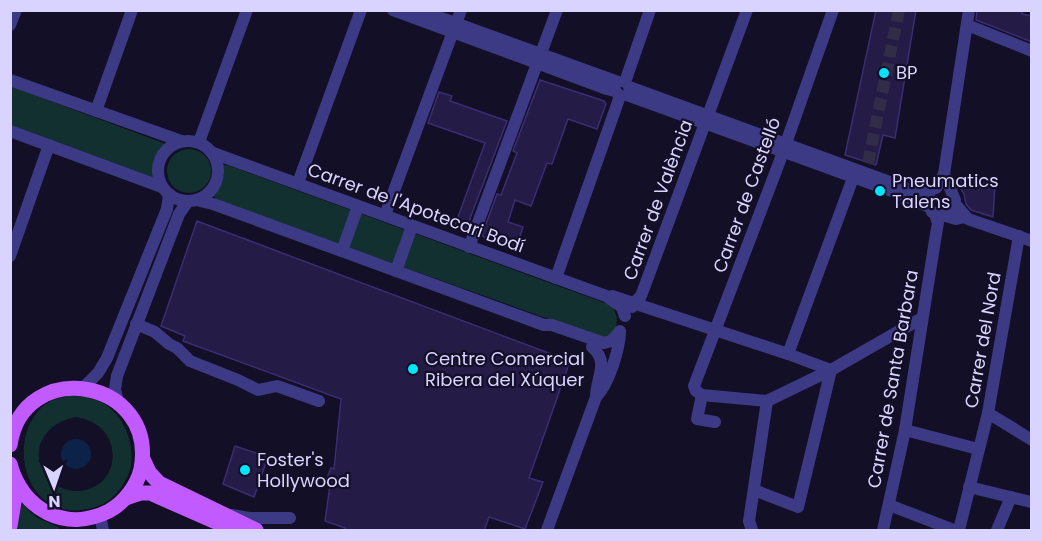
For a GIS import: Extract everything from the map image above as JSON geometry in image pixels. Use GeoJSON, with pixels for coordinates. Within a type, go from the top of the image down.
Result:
{"type":"FeatureCollection","features":[{"type":"Feature","properties":{"kind":"main road"},"geometry":{"type":"LineString","coordinates":[[10,464],[17,484],[38,508],[52,516],[102,523],[126,498],[140,474],[143,459],[138,428],[129,414],[118,402],[102,392],[83,388],[68,388],[38,399],[19,419],[11,442]]}},
{"type":"Feature","properties":{"kind":"main road"},"geometry":{"type":"LineString","coordinates":[[143,459],[149,472],[159,483],[256,531]]}},
{"type":"Feature","properties":{"kind":"main road"},"geometry":{"type":"LineString","coordinates":[[10,526],[17,484]]}},
{"type":"Feature","properties":{"kind":"main road"},"geometry":{"type":"LineString","coordinates":[[126,498],[141,493],[150,493],[235,531]]}},
{"type":"Feature","properties":{"kind":"main road"},"geometry":{"type":"LineString","coordinates":[[66,531],[83,520]]}},
{"type":"Feature","properties":{"kind":"street"},"geometry":{"type":"LineString","coordinates":[[10,25],[16,10]]}},
{"type":"Feature","properties":{"kind":"street"},"geometry":{"type":"LineString","coordinates":[[96,111],[132,10]]}},
{"type":"Feature","properties":{"kind":"street"},"geometry":{"type":"LineString","coordinates":[[199,142],[247,10]]}},
{"type":"Feature","properties":{"kind":"street"},"geometry":{"type":"LineString","coordinates":[[298,183],[361,10]]}},
{"type":"Feature","properties":{"kind":"street"},"geometry":{"type":"LineString","coordinates":[[393,10],[454,28],[784,148],[918,192],[944,187],[950,190]]}},
{"type":"Feature","properties":{"kind":"street"},"geometry":{"type":"LineString","coordinates":[[419,10],[454,28]]}},
{"type":"Feature","properties":{"kind":"street"},"geometry":{"type":"LineString","coordinates":[[385,215],[460,10]]}},
{"type":"Feature","properties":{"kind":"street"},"geometry":{"type":"LineString","coordinates":[[469,247],[557,10]]}},
{"type":"Feature","properties":{"kind":"street"},"geometry":{"type":"LineString","coordinates":[[556,278],[650,10]]}},
{"type":"Feature","properties":{"kind":"street","name":"Carrer de València"},"geometry":{"type":"LineString","coordinates":[[596,396],[602,391],[618,348],[625,316],[641,296],[747,10]]}},
{"type":"Feature","properties":{"kind":"street","name":"Carrer de Castelló"},"geometry":{"type":"LineString","coordinates":[[715,422],[697,419],[699,393],[694,386],[717,330],[833,10]]}},
{"type":"Feature","properties":{"kind":"street"},"geometry":{"type":"LineString","coordinates":[[943,212],[927,200],[944,174],[968,11]]}},
{"type":"Feature","properties":{"kind":"street"},"geometry":{"type":"LineString","coordinates":[[967,25],[1032,51]]}},
{"type":"Feature","properties":{"kind":"street"},"geometry":{"type":"LineString","coordinates":[[10,80],[181,141],[199,142],[213,153],[219,172],[217,181],[205,196],[192,201],[178,214],[117,376],[115,389],[118,402]]}},
{"type":"Feature","properties":{"kind":"street"},"geometry":{"type":"LineString","coordinates":[[10,131],[165,190],[174,198],[213,204],[544,325],[553,332],[595,350],[605,351],[618,348]]}},
{"type":"Feature","properties":{"kind":"street"},"geometry":{"type":"LineString","coordinates":[[83,388],[98,373],[107,358],[167,209],[165,190],[158,168],[160,159],[172,145],[181,141]]}},
{"type":"Feature","properties":{"kind":"street"},"geometry":{"type":"LineString","coordinates":[[10,256],[49,145]]}},
{"type":"Feature","properties":{"kind":"street","name":"Carrer de l'Apotecari Bodí"},"geometry":{"type":"LineString","coordinates":[[213,153],[606,296],[620,306],[625,316]]}},
{"type":"Feature","properties":{"kind":"street"},"geometry":{"type":"LineString","coordinates":[[862,173],[956,219],[965,217],[1032,241]]}},
{"type":"Feature","properties":{"kind":"street"},"geometry":{"type":"LineString","coordinates":[[788,354],[862,173]]}},
{"type":"Feature","properties":{"kind":"street"},"geometry":{"type":"LineString","coordinates":[[943,212],[955,196],[944,174]]}},
{"type":"Feature","properties":{"kind":"street"},"geometry":{"type":"LineString","coordinates":[[342,251],[358,206]]}},
{"type":"Feature","properties":{"kind":"street","name":"Carrer de Santa Barbara"},"geometry":{"type":"LineString","coordinates":[[883,531],[905,430],[936,234],[943,212]]}},
{"type":"Feature","properties":{"kind":"street"},"geometry":{"type":"LineString","coordinates":[[396,271],[412,226]]}},
{"type":"Feature","properties":{"kind":"street","name":"Carrer del Nord"},"geometry":{"type":"LineString","coordinates":[[956,531],[988,413],[1019,236]]}},
{"type":"Feature","properties":{"kind":"street","name":"Carrer de l'Apotecari Bodí"},"geometry":{"type":"LineString","coordinates":[[606,296],[610,295],[717,330],[831,370]]}},
{"type":"Feature","properties":{"kind":"street"},"geometry":{"type":"LineString","coordinates":[[699,393],[767,401],[831,370],[922,318]]}},
{"type":"Feature","properties":{"kind":"street"},"geometry":{"type":"LineString","coordinates":[[136,324],[155,332],[190,361],[258,390],[277,386],[320,401]]}},
{"type":"Feature","properties":{"kind":"street"},"geometry":{"type":"LineString","coordinates":[[544,325],[552,325],[604,343],[611,341],[620,332]]}},
{"type":"Feature","properties":{"kind":"street"},"geometry":{"type":"LineString","coordinates":[[547,531],[596,396],[602,369],[595,350]]}},
{"type":"Feature","properties":{"kind":"street"},"geometry":{"type":"LineString","coordinates":[[754,490],[798,507],[831,370]]}},
{"type":"Feature","properties":{"kind":"street"},"geometry":{"type":"LineString","coordinates":[[752,531],[749,521],[767,401]]}},
{"type":"Feature","properties":{"kind":"street"},"geometry":{"type":"LineString","coordinates":[[10,412],[27,410]]}},
{"type":"Feature","properties":{"kind":"street"},"geometry":{"type":"LineString","coordinates":[[988,413],[1032,440]]}},
{"type":"Feature","properties":{"kind":"street"},"geometry":{"type":"LineString","coordinates":[[905,430],[978,449]]}},
{"type":"Feature","properties":{"kind":"street"},"geometry":{"type":"LineString","coordinates":[[969,487],[1030,502]]}},
{"type":"Feature","properties":{"kind":"street"},"geometry":{"type":"LineString","coordinates":[[997,531],[1011,497]]}},
{"type":"Feature","properties":{"kind":"street"},"geometry":{"type":"LineString","coordinates":[[889,505],[933,526],[956,531]]}},
{"type":"Feature","properties":{"kind":"street"},"geometry":{"type":"LineString","coordinates":[[220,512],[243,518],[290,518]]}},
{"type":"Feature","properties":{"kind":"green space"},"geometry":{"type":"Polygon","coordinates":[[[10,86],[166,144],[156,159],[153,177],[11,125],[10,86]]]}},
{"type":"Feature","properties":{"kind":"green space"},"geometry":{"type":"Polygon","coordinates":[[[189,149],[204,156],[211,171],[204,186],[189,193],[174,186],[167,171],[174,156],[189,149]]]}},
{"type":"Feature","properties":{"kind":"green space"},"geometry":{"type":"Polygon","coordinates":[[[222,165],[613,306],[617,318],[616,329],[605,339],[218,201],[213,195],[222,181],[222,165]]]}},
{"type":"Feature","properties":{"kind":"green space"},"geometry":{"type":"Polygon","coordinates":[[[68,396],[98,400],[108,406],[122,422],[132,455],[129,472],[116,494],[101,505],[75,510],[54,506],[38,493],[28,476],[24,455],[26,435],[35,416],[50,401],[68,396]],[[76,417],[65,420],[48,431],[42,439],[39,458],[42,468],[48,478],[60,487],[76,491],[91,488],[103,481],[110,470],[113,457],[111,444],[104,432],[93,422],[76,417]]]}},
{"type":"Feature","properties":{"kind":"green space"},"geometry":{"type":"Polygon","coordinates":[[[22,504],[36,517],[60,528],[58,530],[15,530],[22,504]]]}},
{"type":"Feature","properties":{"kind":"water"},"geometry":{"type":"Polygon","coordinates":[[[76,439],[87,443],[91,454],[87,465],[76,469],[65,465],[61,454],[65,443],[76,439]]]}},
{"type":"Feature","properties":{"kind":"building","name":"BP"},"geometry":{"type":"Polygon","coordinates":[[[876,10],[916,10],[895,138],[883,135],[876,165],[845,155],[876,10]]]}},
{"type":"Feature","properties":{"kind":"building"},"geometry":{"type":"Polygon","coordinates":[[[977,10],[1022,10],[1022,14],[1032,16],[1032,42],[976,20],[977,10]]]}},
{"type":"Feature","properties":{"kind":"building"},"geometry":{"type":"Polygon","coordinates":[[[540,80],[604,101],[606,104],[597,129],[568,119],[552,164],[547,163],[531,206],[515,200],[508,222],[523,227],[516,249],[482,235],[497,194],[501,195],[517,153],[513,151],[540,80]]]}},
{"type":"Feature","properties":{"kind":"building"},"geometry":{"type":"Polygon","coordinates":[[[439,92],[452,96],[450,101],[507,121],[466,229],[455,225],[485,143],[428,123],[439,92]]]}},
{"type":"Feature","properties":{"kind":"building"},"geometry":{"type":"Polygon","coordinates":[[[955,179],[995,185],[993,217],[971,210],[955,179]]]}},
{"type":"Feature","properties":{"kind":"building","name":"Centre Comercial Ribera del Xúquer"},"geometry":{"type":"Polygon","coordinates":[[[197,221],[570,361],[529,478],[543,482],[525,529],[489,517],[484,531],[344,531],[345,528],[325,521],[330,485],[325,483],[331,468],[334,469],[341,399],[183,341],[185,336],[161,326],[197,221]]]}},
{"type":"Feature","properties":{"kind":"building","name":"Foster's Hollywood"},"geometry":{"type":"Polygon","coordinates":[[[235,446],[268,457],[254,497],[223,484],[235,446]]]}},
{"type":"Feature","properties":{"kind":"tunnel"},"geometry":{"type":"LineString","coordinates":[[868,163],[899,10]]}},
{"type":"Feature","properties":{"kind":"place","name":"BP"},"geometry":{"type":"Point","coordinates":[884,73]}},
{"type":"Feature","properties":{"kind":"place","name":"Pneumatics Talens"},"geometry":{"type":"Point","coordinates":[880,191]}},
{"type":"Feature","properties":{"kind":"place","name":"Centre Comercial Ribera del Xúquer"},"geometry":{"type":"Point","coordinates":[413,369]}},
{"type":"Feature","properties":{"kind":"place","name":"Foster's Hollywood"},"geometry":{"type":"Point","coordinates":[245,470]}}]}
